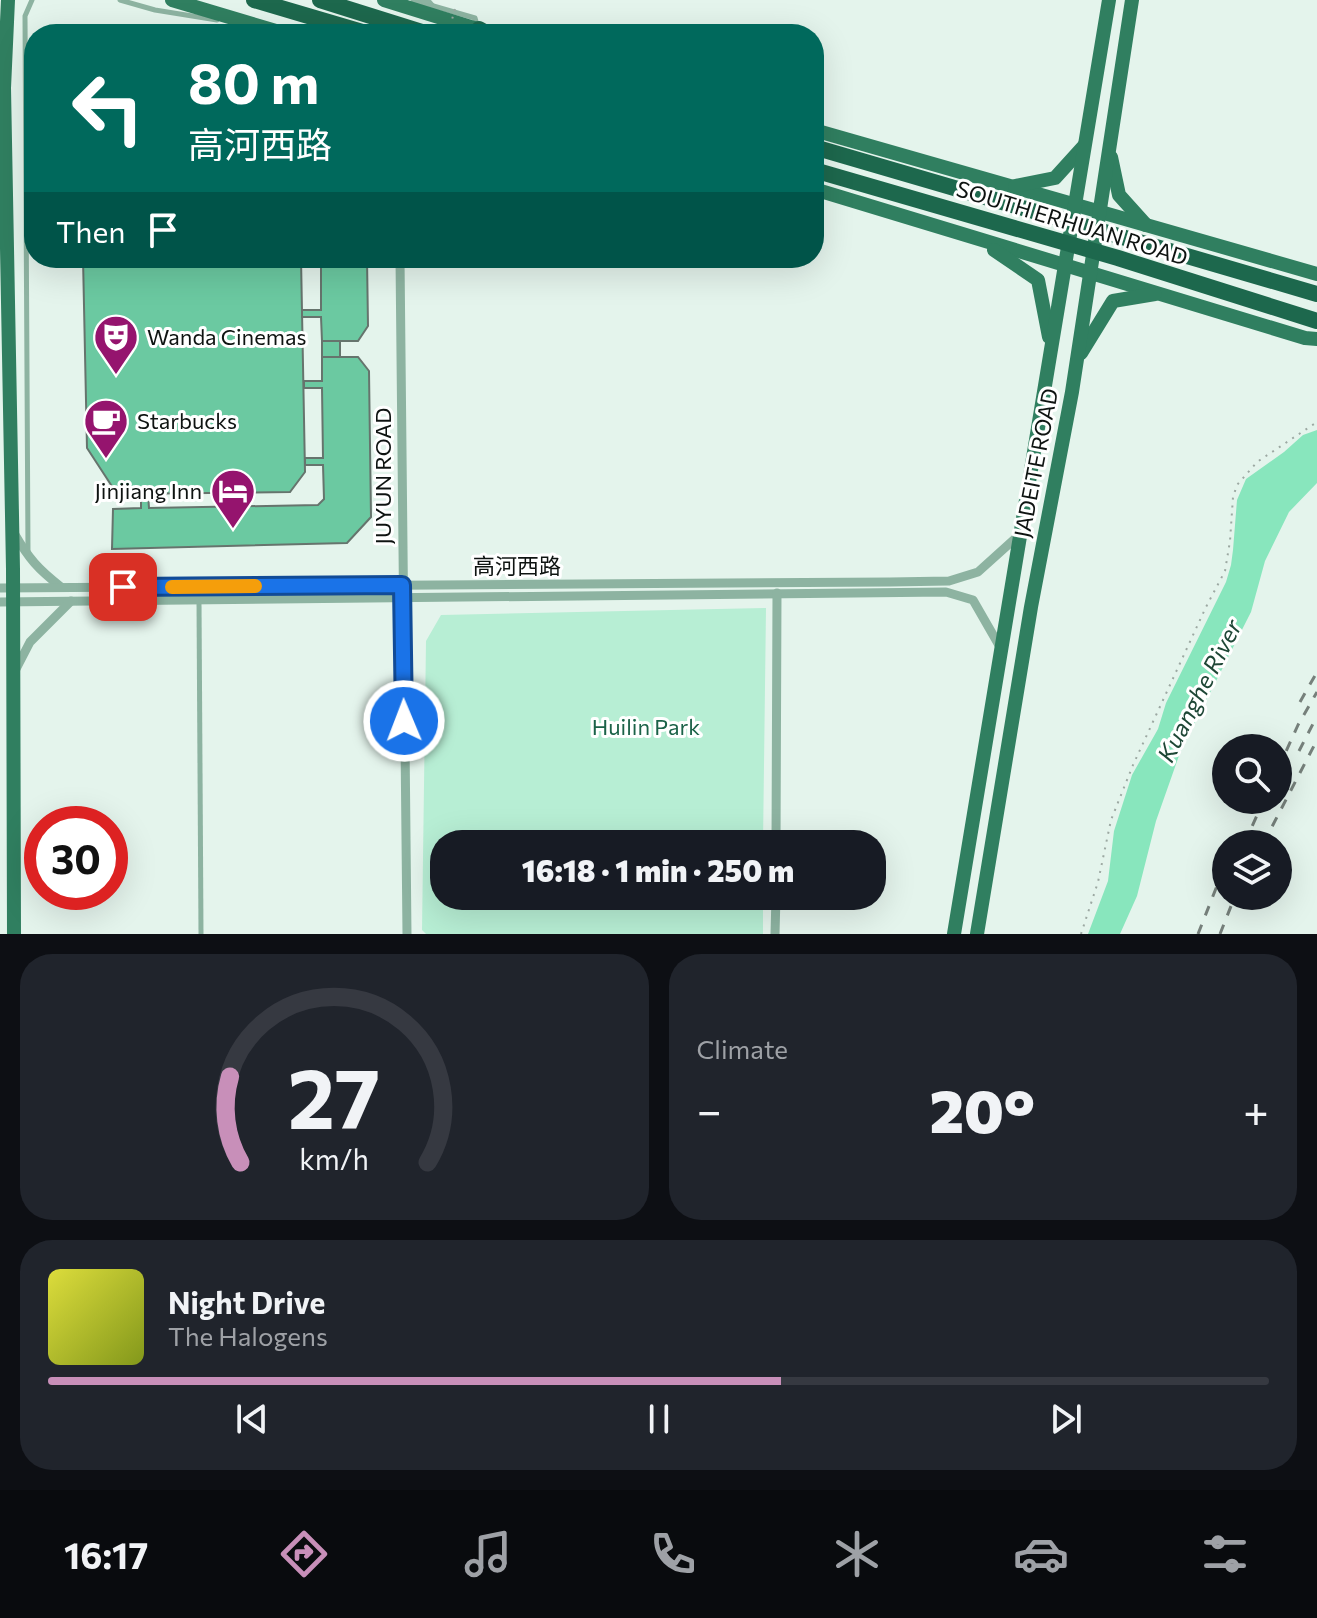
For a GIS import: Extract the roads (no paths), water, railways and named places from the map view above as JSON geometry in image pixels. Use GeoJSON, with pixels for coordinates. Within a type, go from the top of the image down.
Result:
{"type":"FeatureCollection","features":[{"type":"Feature","properties":{"kind":"highway"},"geometry":{"type":"LineString","coordinates":[[254,0],[335,24]]}},
{"type":"Feature","properties":{"kind":"highway"},"geometry":{"type":"LineString","coordinates":[[320,0],[396,24]]}},
{"type":"Feature","properties":{"kind":"highway","name":"SOUTH ERHUAN ROAD"},"geometry":{"type":"LineString","coordinates":[[824,150],[1317,294]]}},
{"type":"Feature","properties":{"kind":"highway","name":"SOUTH ERHUAN ROAD"},"geometry":{"type":"LineString","coordinates":[[824,173],[1118,258],[1317,321]]}},
{"type":"Feature","properties":{"kind":"main road"},"geometry":{"type":"LineString","coordinates":[[8,0],[4,88],[12,529],[6,595],[13,676],[14,934]]}},
{"type":"Feature","properties":{"kind":"main road"},"geometry":{"type":"LineString","coordinates":[[172,0],[251,24]]}},
{"type":"Feature","properties":{"kind":"main road"},"geometry":{"type":"LineString","coordinates":[[384,0],[461,24]]}},
{"type":"Feature","properties":{"kind":"main road","name":"JADEITE ROAD"},"geometry":{"type":"LineString","coordinates":[[956,927],[1109,0]]}},
{"type":"Feature","properties":{"kind":"main road","name":"JADEITE ROAD"},"geometry":{"type":"LineString","coordinates":[[977,934],[1031,607],[1077,360],[1132,0]]}},
{"type":"Feature","properties":{"kind":"main road"},"geometry":{"type":"LineString","coordinates":[[824,133],[1317,274]]}},
{"type":"Feature","properties":{"kind":"main road"},"geometry":{"type":"LineString","coordinates":[[1012,187],[1055,178],[1084,146]]}},
{"type":"Feature","properties":{"kind":"main road"},"geometry":{"type":"LineString","coordinates":[[1109,147],[1119,195],[1146,225]]}},
{"type":"Feature","properties":{"kind":"main road"},"geometry":{"type":"LineString","coordinates":[[824,192],[1305,338],[1317,339]]}},
{"type":"Feature","properties":{"kind":"main road"},"geometry":{"type":"LineString","coordinates":[[981,241],[1038,280],[1051,345]]}},
{"type":"Feature","properties":{"kind":"main road"},"geometry":{"type":"LineString","coordinates":[[1077,360],[1113,301],[1159,294]]}},
{"type":"Feature","properties":{"kind":"street"},"geometry":{"type":"LineString","coordinates":[[427,2],[441,18]]}},
{"type":"Feature","properties":{"kind":"street","name":"JUYUN ROAD"},"geometry":{"type":"LineString","coordinates":[[400,268],[407,934]]}},
{"type":"Feature","properties":{"kind":"street"},"geometry":{"type":"LineString","coordinates":[[12,529],[28,558],[61,587]]}},
{"type":"Feature","properties":{"kind":"street","name":"高河西路"},"geometry":{"type":"LineString","coordinates":[[6,595],[61,587],[949,581],[978,572],[1019,535]]}},
{"type":"Feature","properties":{"kind":"street","name":"高河西路"},"geometry":{"type":"LineString","coordinates":[[6,595],[71,601],[946,592],[973,600],[1001,648]]}},
{"type":"Feature","properties":{"kind":"street"},"geometry":{"type":"LineString","coordinates":[[776,830],[777,593]]}},
{"type":"Feature","properties":{"kind":"street"},"geometry":{"type":"LineString","coordinates":[[13,676],[30,642],[71,601]]}},
{"type":"Feature","properties":{"kind":"street"},"geometry":{"type":"LineString","coordinates":[[775,934],[776,910]]}},
{"type":"Feature","properties":{"kind":"street"},"geometry":{"type":"LineString","coordinates":[[14,916],[25,934]]}},
{"type":"Feature","properties":{"kind":"street"},"geometry":{"type":"LineString","coordinates":[[947,934],[956,927]]}},
{"type":"Feature","properties":{"kind":"lane"},"geometry":{"type":"LineString","coordinates":[[25,24],[32,0]]}},
{"type":"Feature","properties":{"kind":"lane"},"geometry":{"type":"LineString","coordinates":[[120,0],[155,10],[242,24]]}},
{"type":"Feature","properties":{"kind":"lane"},"geometry":{"type":"LineString","coordinates":[[413,0],[475,18],[480,24]]}},
{"type":"Feature","properties":{"kind":"lane"},"geometry":{"type":"LineString","coordinates":[[26,268],[28,558]]}},
{"type":"Feature","properties":{"kind":"lane"},"geometry":{"type":"LineString","coordinates":[[199,600],[201,934]]}},
{"type":"Feature","properties":{"kind":"water","name":"Kuanghe River"},"geometry":{"type":"Polygon","coordinates":[[[1317,430],[1317,483],[1289,512],[1265,561],[1251,612],[1181,750],[1156,821],[1137,896],[1120,934],[1088,934],[1108,881],[1114,831],[1132,775],[1158,729],[1166,703],[1226,582],[1231,565],[1237,500],[1246,479],[1303,435],[1317,430]]]}},
{"type":"Feature","properties":{"kind":"railway"},"geometry":{"type":"LineString","coordinates":[[1300,702],[1317,672]]}},
{"type":"Feature","properties":{"kind":"railway"},"geometry":{"type":"LineString","coordinates":[[1292,738],[1317,692]]}},
{"type":"Feature","properties":{"kind":"railway"},"geometry":{"type":"LineString","coordinates":[[1299,751],[1317,716]]}},
{"type":"Feature","properties":{"kind":"railway"},"geometry":{"type":"LineString","coordinates":[[1270,830],[1317,740]]}},
{"type":"Feature","properties":{"kind":"railway"},"geometry":{"type":"LineString","coordinates":[[1250,830],[1258,814]]}},
{"type":"Feature","properties":{"kind":"railway"},"geometry":{"type":"LineString","coordinates":[[1198,934],[1212,898]]}},
{"type":"Feature","properties":{"kind":"railway"},"geometry":{"type":"LineString","coordinates":[[1220,934],[1229,910]]}},
{"type":"Feature","properties":{"kind":"place","name":"Wanda Cinemas"},"geometry":{"type":"Point","coordinates":[116,376]}},
{"type":"Feature","properties":{"kind":"place","name":"Starbucks"},"geometry":{"type":"Point","coordinates":[106,460]}},
{"type":"Feature","properties":{"kind":"place","name":"Jinjiang Inn"},"geometry":{"type":"Point","coordinates":[233,530]}},
{"type":"Feature","properties":{"kind":"park label","name":"Huilin Park"},"geometry":{"type":"Point","coordinates":[646,727]}}]}
